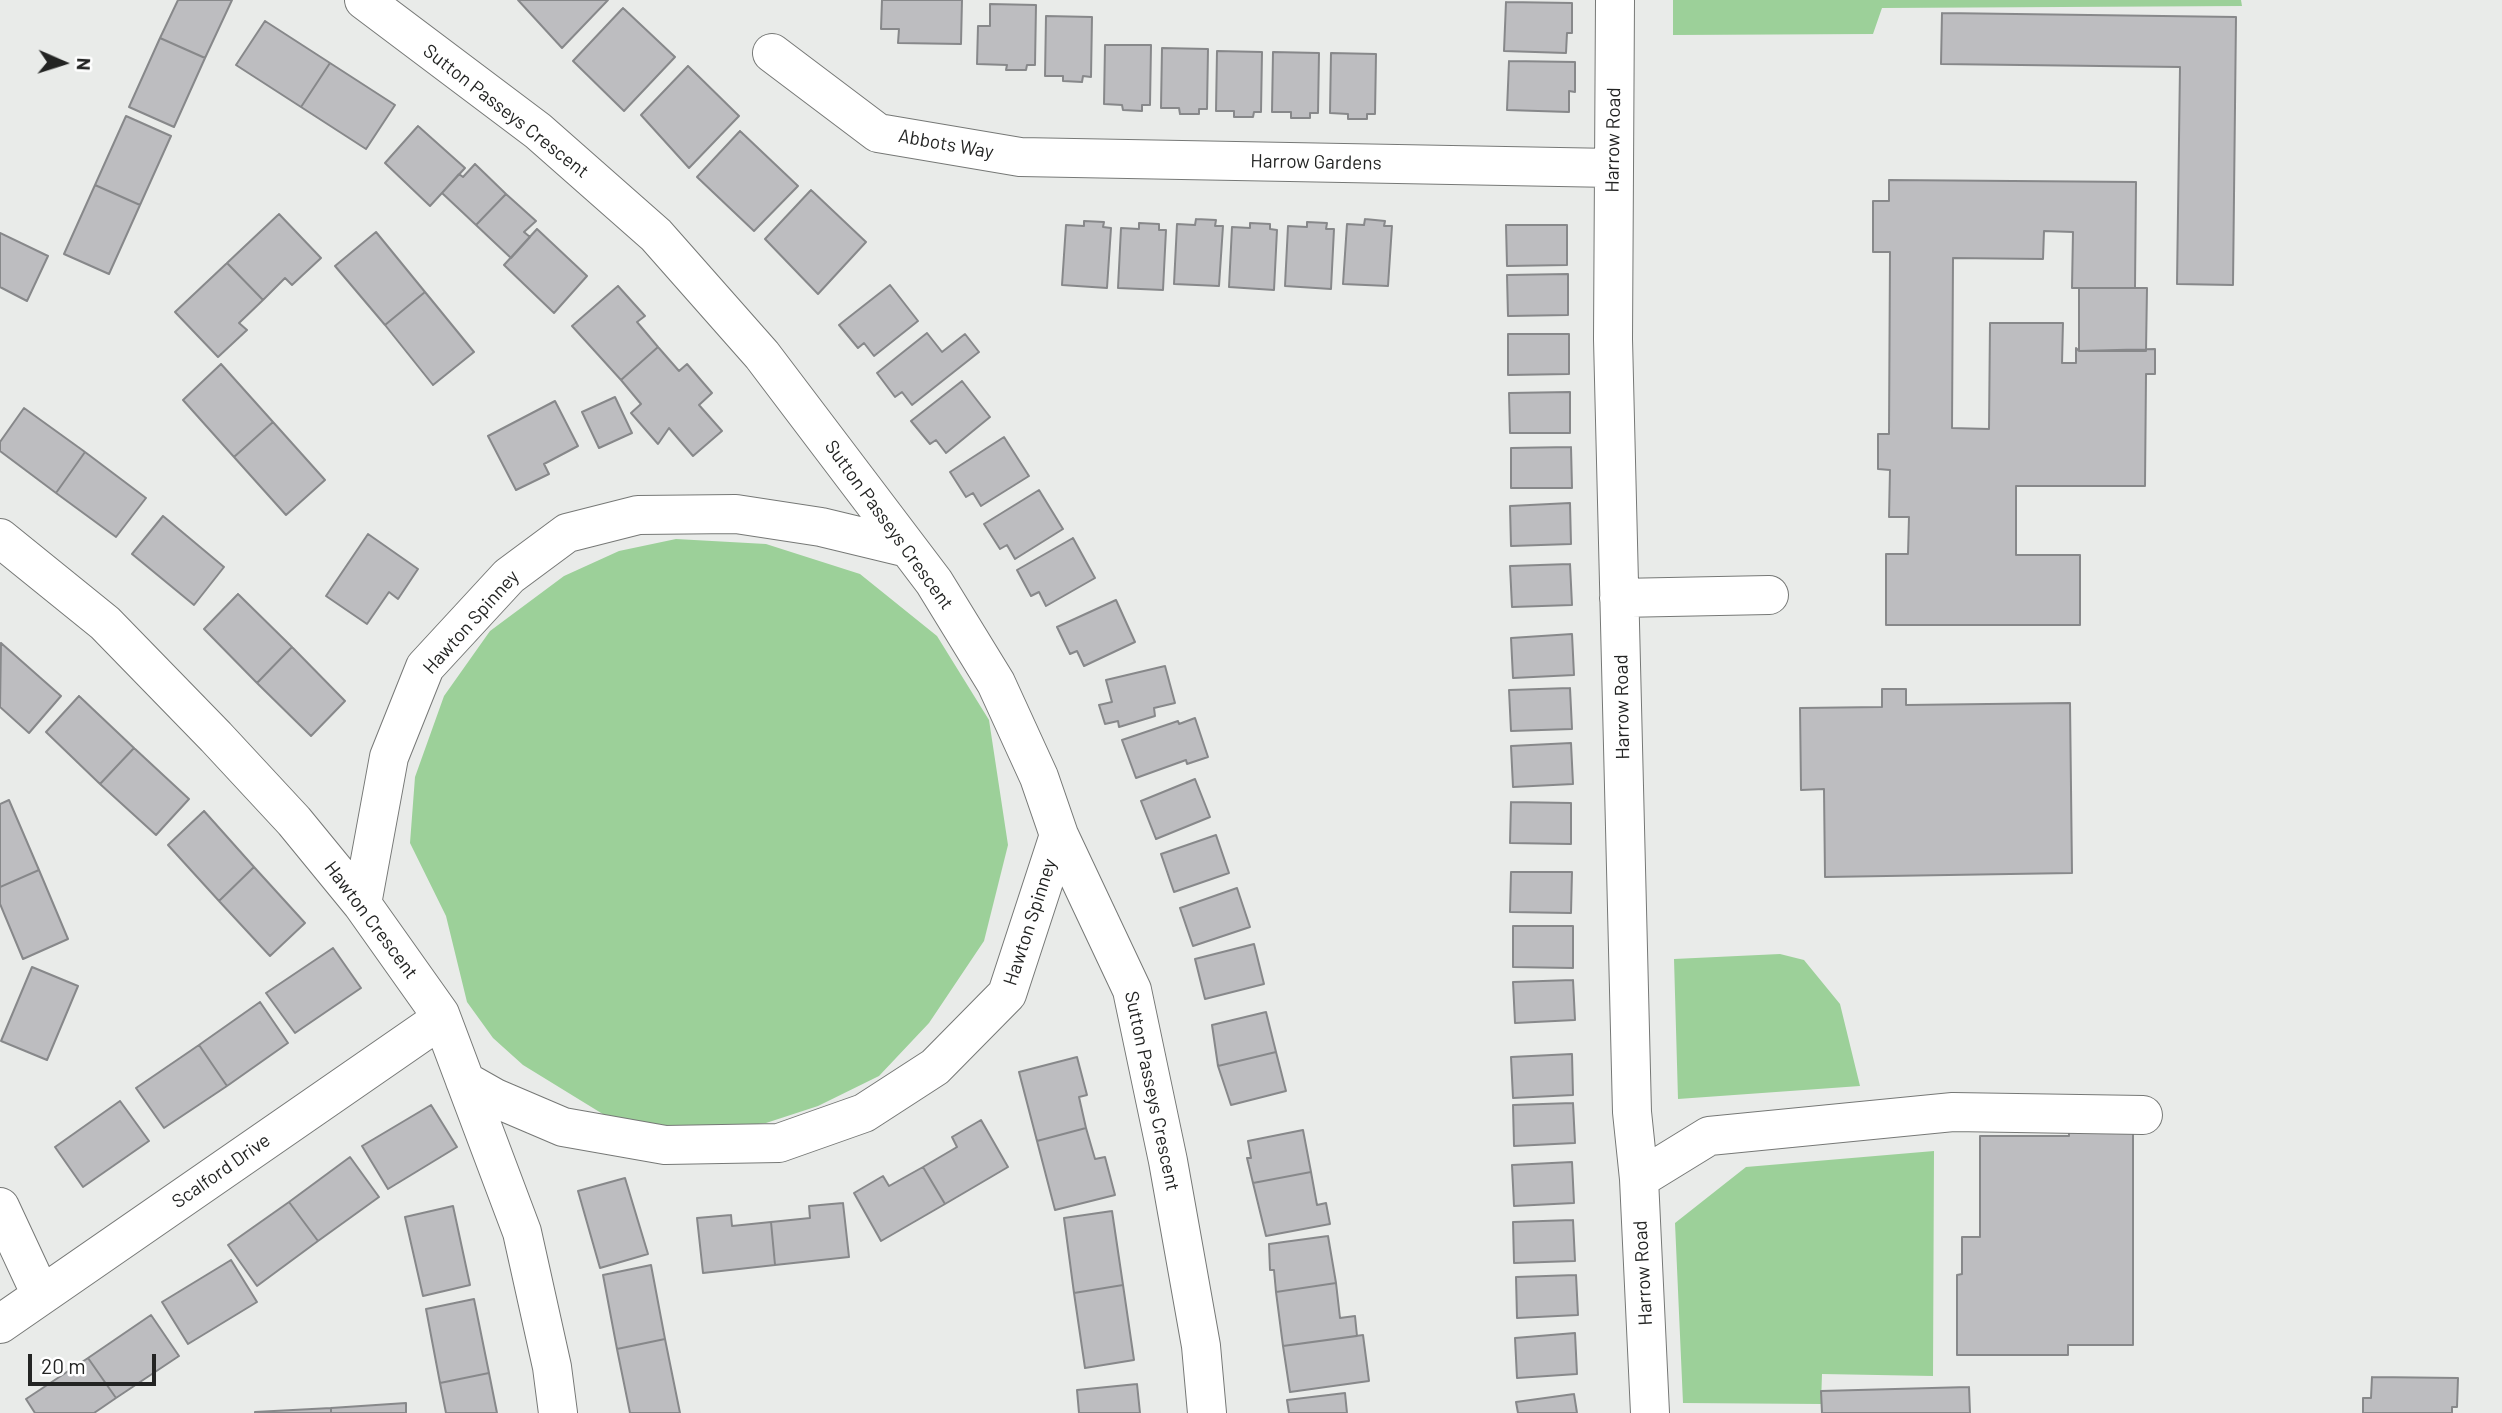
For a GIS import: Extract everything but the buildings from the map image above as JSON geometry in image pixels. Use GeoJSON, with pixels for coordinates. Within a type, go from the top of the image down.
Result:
{"type":"FeatureCollection","features":[{"type":"Feature","properties":{"kind":"street","name":"Sutton Passeys Crescent"},"geometry":{"type":"LineString","coordinates":[[364,0],[538,131],[656,235],[762,355],[934,582],[996,683],[1039,777],[1059,835],[1132,990],[1199,1333],[1207,1413]]}},
{"type":"Feature","properties":{"kind":"street","name":"Harrow Road"},"geometry":{"type":"LineString","coordinates":[[1615,0],[1612,168],[1619,598],[1632,1112],[1639,1179],[1650,1413]]}},
{"type":"Feature","properties":{"kind":"street","name":"Abbots Way"},"geometry":{"type":"LineString","coordinates":[[772,53],[878,133],[1020,157]]}},
{"type":"Feature","properties":{"kind":"street","name":"Harrow Gardens"},"geometry":{"type":"LineString","coordinates":[[1020,157],[1612,168]]}},
{"type":"Feature","properties":{"kind":"street","name":"Hawton Spinney"},"geometry":{"type":"LineString","coordinates":[[362,904],[389,757],[425,667],[509,576],[567,533],[638,515],[736,514],[821,527],[908,548]]}},
{"type":"Feature","properties":{"kind":"street","name":"Hawton Crescent"},"geometry":{"type":"LineString","coordinates":[[0,538],[105,623],[277,803],[362,904],[442,1019],[522,1232],[552,1367],[558,1413]]}},
{"type":"Feature","properties":{"kind":"street"},"geometry":{"type":"LineString","coordinates":[[1619,598],[1769,595]]}},
{"type":"Feature","properties":{"kind":"street","name":"Hawton Spinney"},"geometry":{"type":"LineString","coordinates":[[465,1081],[495,1098],[563,1127],[665,1145],[779,1143],[864,1114],[936,1068],[1007,994],[1059,835]]}},
{"type":"Feature","properties":{"kind":"street","name":"Scalford Drive"},"geometry":{"type":"LineString","coordinates":[[0,1324],[442,1019]]}},
{"type":"Feature","properties":{"kind":"street"},"geometry":{"type":"LineString","coordinates":[[1639,1179],[1709,1136],[1953,1112],[2143,1115]]}},
{"type":"Feature","properties":{"kind":"street"},"geometry":{"type":"LineString","coordinates":[[0,1208],[41,1295]]}},
{"type":"Feature","properties":{"kind":"green space"},"geometry":{"type":"Polygon","coordinates":[[[1673,0],[2241,0],[2242,6],[1882,8],[1873,34],[1673,35],[1673,0]]]}},
{"type":"Feature","properties":{"kind":"green space"},"geometry":{"type":"Polygon","coordinates":[[[676,539],[766,544],[860,574],[937,636],[989,720],[1008,845],[984,941],[929,1023],[879,1076],[818,1106],[766,1123],[702,1131],[606,1116],[523,1065],[493,1038],[467,1002],[446,916],[410,843],[415,777],[444,696],[490,631],[564,576],[619,551],[676,539]]]}},
{"type":"Feature","properties":{"kind":"green space"},"geometry":{"type":"Polygon","coordinates":[[[1780,954],[1804,960],[1840,1004],[1860,1086],[1678,1099],[1674,959],[1780,954]]]}},
{"type":"Feature","properties":{"kind":"green space"},"geometry":{"type":"Polygon","coordinates":[[[1934,1151],[1933,1376],[1822,1374],[1821,1404],[1683,1403],[1675,1223],[1746,1167],[1934,1151]]]}}]}
